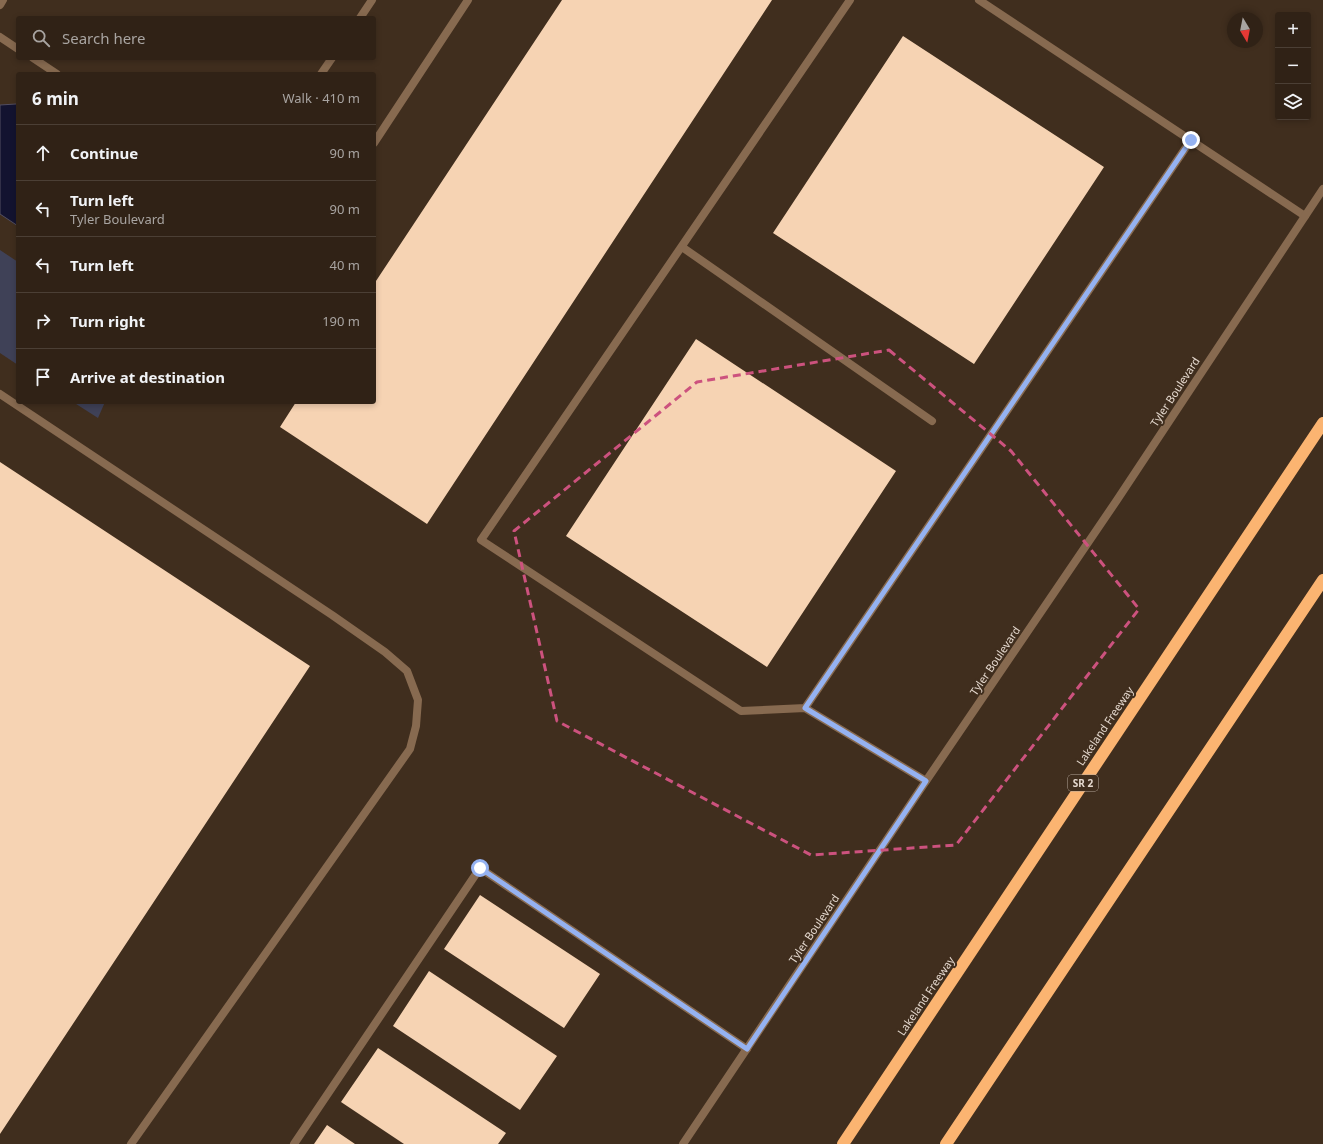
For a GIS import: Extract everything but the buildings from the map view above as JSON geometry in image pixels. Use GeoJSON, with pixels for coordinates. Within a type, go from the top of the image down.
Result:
{"type":"FeatureCollection","features":[{"type":"Feature","properties":{"kind":"highway","name":"Lakeland Freeway"},"geometry":{"type":"LineString","coordinates":[[843,1144],[1323,422]]}},
{"type":"Feature","properties":{"kind":"highway"},"geometry":{"type":"LineString","coordinates":[[946,1144],[1323,580]]}},
{"type":"Feature","properties":{"kind":"street"},"geometry":{"type":"LineString","coordinates":[[0,5],[3,0]]}},
{"type":"Feature","properties":{"kind":"street"},"geometry":{"type":"LineString","coordinates":[[361,16],[372,0]]}},
{"type":"Feature","properties":{"kind":"street"},"geometry":{"type":"LineString","coordinates":[[376,140],[468,0]]}},
{"type":"Feature","properties":{"kind":"street"},"geometry":{"type":"LineString","coordinates":[[850,0],[481,540],[741,711],[805,708],[926,781]]}},
{"type":"Feature","properties":{"kind":"street"},"geometry":{"type":"LineString","coordinates":[[979,0],[1305,216]]}},
{"type":"Feature","properties":{"kind":"street"},"geometry":{"type":"LineString","coordinates":[[0,37],[16,48]]}},
{"type":"Feature","properties":{"kind":"street"},"geometry":{"type":"LineString","coordinates":[[35,60],[54,72]]}},
{"type":"Feature","properties":{"kind":"street"},"geometry":{"type":"LineString","coordinates":[[322,72],[331,60]]}},
{"type":"Feature","properties":{"kind":"street"},"geometry":{"type":"LineString","coordinates":[[805,708],[1191,140]]}},
{"type":"Feature","properties":{"kind":"street","name":"Tyler Boulevard"},"geometry":{"type":"LineString","coordinates":[[683,1144],[926,781],[1117,500],[1323,189]]}},
{"type":"Feature","properties":{"kind":"street"},"geometry":{"type":"LineString","coordinates":[[682,247],[932,421]]}},
{"type":"Feature","properties":{"kind":"street"},"geometry":{"type":"LineString","coordinates":[[0,394],[326,610],[385,652],[407,671],[418,700],[416,726],[410,749],[131,1144]]}},
{"type":"Feature","properties":{"kind":"street"},"geometry":{"type":"LineString","coordinates":[[294,1144],[480,868],[747,1049]]}},
{"type":"Feature","properties":{"kind":"highlighted area"},"geometry":{"type":"Polygon","coordinates":[[[889,350],[1011,451],[1139,609],[956,845],[811,855],[557,721],[514,531],[697,382],[889,350]]]}},
{"type":"Feature","properties":{"kind":"shaded area"},"geometry":{"type":"Polygon","coordinates":[[[16,104],[16,225],[0,214],[0,105],[16,104]]]}},
{"type":"Feature","properties":{"kind":"shaded area"},"geometry":{"type":"Polygon","coordinates":[[[0,250],[16,261],[16,364],[0,353],[0,250]]]}},
{"type":"Feature","properties":{"kind":"shaded area"},"geometry":{"type":"Polygon","coordinates":[[[76,404],[104,404],[98,418],[76,404]]]}},
{"type":"Feature","properties":{"kind":"route"},"geometry":{"type":"LineString","coordinates":[[480,868],[747,1049],[926,781],[805,708],[1191,140]]}}]}
